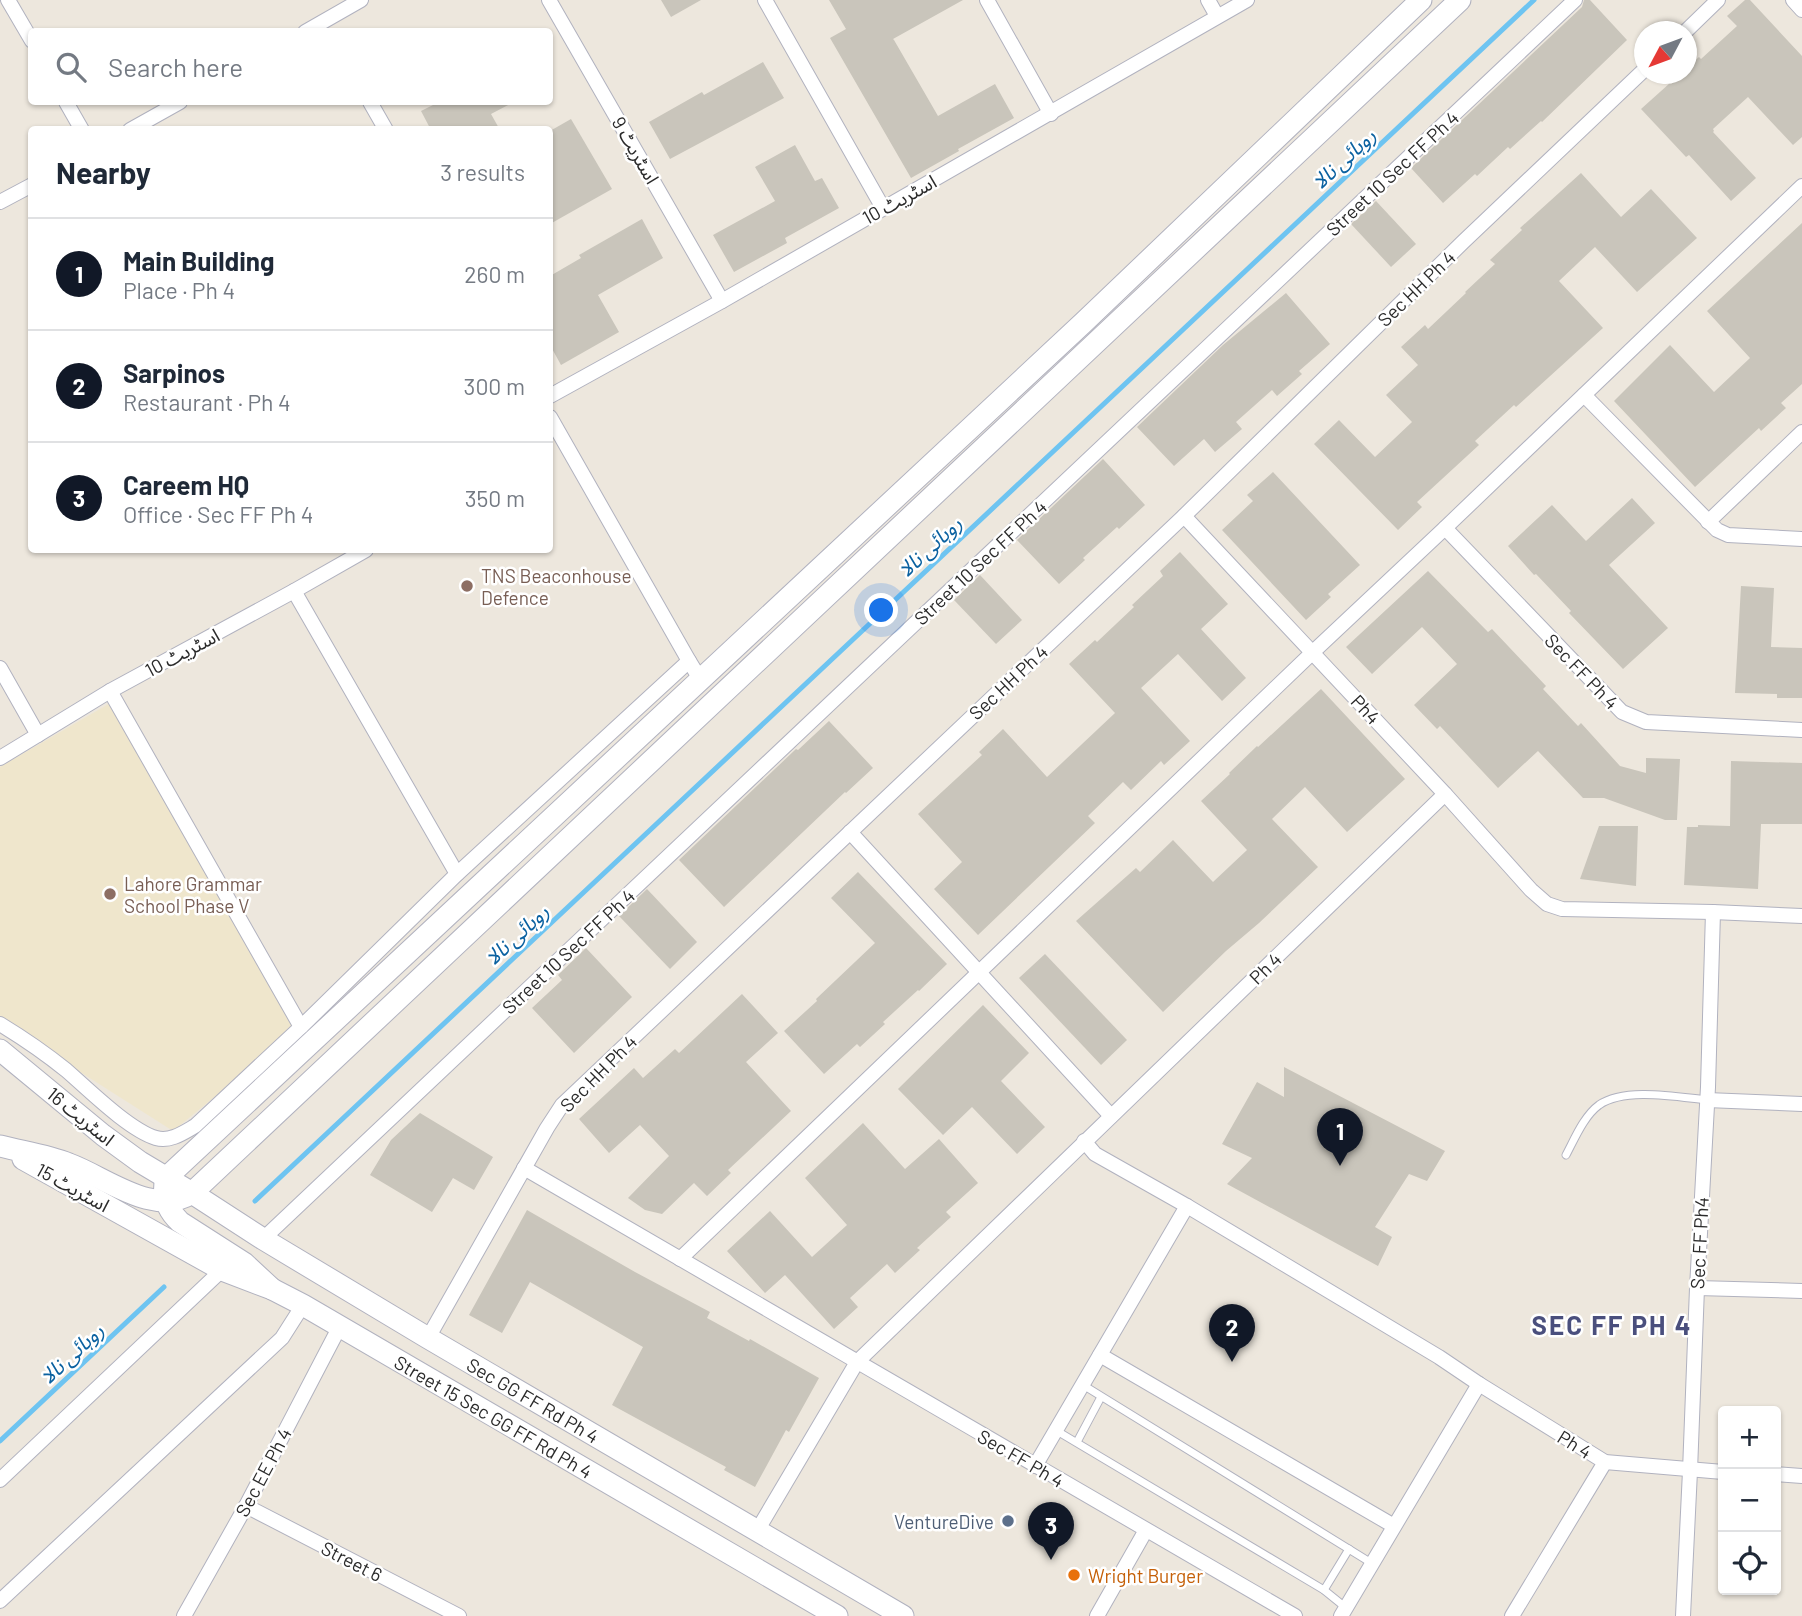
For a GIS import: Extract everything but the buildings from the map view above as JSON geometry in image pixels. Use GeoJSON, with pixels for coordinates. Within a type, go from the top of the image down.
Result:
{"type":"FeatureCollection","features":[{"type":"Feature","properties":{"kind":"main road"},"geometry":{"type":"LineString","coordinates":[[272,1289],[244,1263],[172,1215],[166,1200],[166,1178],[513,854],[694,670],[1083,323],[1421,0]]}},
{"type":"Feature","properties":{"kind":"main road"},"geometry":{"type":"LineString","coordinates":[[0,1146],[67,1163],[97,1175],[130,1194],[166,1200],[185,1198],[192,1194],[1460,0]]}},
{"type":"Feature","properties":{"kind":"main road","name":"اسٹریٹ 16"},"geometry":{"type":"LineString","coordinates":[[0,1050],[103,1135],[166,1178]]}},
{"type":"Feature","properties":{"kind":"main road","name":"اسٹریٹ 15"},"geometry":{"type":"LineString","coordinates":[[0,1146],[146,1228]]}},
{"type":"Feature","properties":{"kind":"main road","name":"Sec GG FF Rd Ph 4"},"geometry":{"type":"LineString","coordinates":[[166,1178],[428,1338],[903,1616]]}},
{"type":"Feature","properties":{"kind":"main road","name":"Street 15 Sec GG FF Rd Ph 4"},"geometry":{"type":"LineString","coordinates":[[146,1228],[222,1270],[272,1289],[303,1305],[836,1616]]}},
{"type":"Feature","properties":{"kind":"street"},"geometry":{"type":"LineString","coordinates":[[8,0],[28,34]]}},
{"type":"Feature","properties":{"kind":"street"},"geometry":{"type":"LineString","coordinates":[[327,26],[361,0]]}},
{"type":"Feature","properties":{"kind":"street","name":"اسٹریٹ 9"},"geometry":{"type":"LineString","coordinates":[[549,0],[722,301]]}},
{"type":"Feature","properties":{"kind":"street"},"geometry":{"type":"LineString","coordinates":[[765,0],[883,208]]}},
{"type":"Feature","properties":{"kind":"street"},"geometry":{"type":"LineString","coordinates":[[987,0],[1051,114]]}},
{"type":"Feature","properties":{"kind":"street"},"geometry":{"type":"LineString","coordinates":[[1208,0],[1217,16]]}},
{"type":"Feature","properties":{"kind":"street","name":"اسٹریٹ 10"},"geometry":{"type":"LineString","coordinates":[[553,394],[722,301],[1247,0]]}},
{"type":"Feature","properties":{"kind":"street","name":"Street 10 Sec FF Ph 4"},"geometry":{"type":"LineString","coordinates":[[263,1239],[1575,0]]}},
{"type":"Feature","properties":{"kind":"street"},"geometry":{"type":"LineString","coordinates":[[1696,21],[1718,0]]}},
{"type":"Feature","properties":{"kind":"street"},"geometry":{"type":"LineString","coordinates":[[1793,0],[1802,10]]}},
{"type":"Feature","properties":{"kind":"street","name":"Sec HH Ph 4"},"geometry":{"type":"LineString","coordinates":[[428,1338],[562,1105],[1184,516],[1463,242],[1634,80]]}},
{"type":"Feature","properties":{"kind":"street"},"geometry":{"type":"LineString","coordinates":[[68,105],[80,126]]}},
{"type":"Feature","properties":{"kind":"street"},"geometry":{"type":"LineString","coordinates":[[137,126],[175,105]]}},
{"type":"Feature","properties":{"kind":"street"},"geometry":{"type":"LineString","coordinates":[[372,105],[384,126]]}},
{"type":"Feature","properties":{"kind":"street"},"geometry":{"type":"LineString","coordinates":[[681,1259],[1802,186]]}},
{"type":"Feature","properties":{"kind":"street"},"geometry":{"type":"LineString","coordinates":[[0,202],[28,187]]}},
{"type":"Feature","properties":{"kind":"street"},"geometry":{"type":"LineString","coordinates":[[1584,395],[1717,530],[1728,535],[1802,539]]}},
{"type":"Feature","properties":{"kind":"street"},"geometry":{"type":"LineString","coordinates":[[1708,522],[1802,432]]}},
{"type":"Feature","properties":{"kind":"street"},"geometry":{"type":"LineString","coordinates":[[0,1024],[63,1068],[133,1126],[158,1139],[177,1137],[195,1126],[301,1027],[498,836],[694,670],[555,440]]}},
{"type":"Feature","properties":{"kind":"street","name":"Ph4"},"geometry":{"type":"LineString","coordinates":[[1184,516],[1445,794],[1531,891],[1547,904],[1562,909],[1713,912]]}},
{"type":"Feature","properties":{"kind":"street","name":"Sec FF Ph 4"},"geometry":{"type":"LineString","coordinates":[[1445,528],[1622,712],[1646,722],[1802,730]]}},
{"type":"Feature","properties":{"kind":"street","name":"اسٹریٹ 10"},"geometry":{"type":"LineString","coordinates":[[0,758],[110,691],[361,553]]}},
{"type":"Feature","properties":{"kind":"street"},"geometry":{"type":"LineString","coordinates":[[294,591],[457,874]]}},
{"type":"Feature","properties":{"kind":"street"},"geometry":{"type":"LineString","coordinates":[[0,668],[38,735]]}},
{"type":"Feature","properties":{"kind":"street"},"geometry":{"type":"LineString","coordinates":[[110,691],[301,1027]]}},
{"type":"Feature","properties":{"kind":"street","name":"Ph 4"},"geometry":{"type":"LineString","coordinates":[[857,1362],[1445,794]]}},
{"type":"Feature","properties":{"kind":"street"},"geometry":{"type":"LineString","coordinates":[[850,832],[1111,1116]]}},
{"type":"Feature","properties":{"kind":"street"},"geometry":{"type":"LineString","coordinates":[[498,836],[513,854]]}},
{"type":"Feature","properties":{"kind":"street"},"geometry":{"type":"LineString","coordinates":[[1713,912],[1802,916]]}},
{"type":"Feature","properties":{"kind":"street","name":"Sec FF Ph4"},"geometry":{"type":"LineString","coordinates":[[1683,1616],[1713,912]]}},
{"type":"Feature","properties":{"kind":"street"},"geometry":{"type":"LineString","coordinates":[[1707,1100],[1802,1104]]}},
{"type":"Feature","properties":{"kind":"street","name":"Ph 4"},"geometry":{"type":"LineString","coordinates":[[1084,1141],[1095,1154],[1439,1357],[1605,1462]]}},
{"type":"Feature","properties":{"kind":"street","name":"Sec FF Ph 4"},"geometry":{"type":"LineString","coordinates":[[524,1168],[1295,1616]]}},
{"type":"Feature","properties":{"kind":"street"},"geometry":{"type":"LineString","coordinates":[[1035,1466],[1187,1206]]}},
{"type":"Feature","properties":{"kind":"street"},"geometry":{"type":"LineString","coordinates":[[0,1480],[222,1270]]}},
{"type":"Feature","properties":{"kind":"street"},"geometry":{"type":"LineString","coordinates":[[1697,1288],[1802,1290]]}},
{"type":"Feature","properties":{"kind":"street"},"geometry":{"type":"LineString","coordinates":[[0,1601],[282,1338],[303,1305]]}},
{"type":"Feature","properties":{"kind":"street","name":"Sec EE Ph 4"},"geometry":{"type":"LineString","coordinates":[[184,1616],[246,1506],[340,1326]]}},
{"type":"Feature","properties":{"kind":"street"},"geometry":{"type":"LineString","coordinates":[[1100,1354],[1394,1526]]}},
{"type":"Feature","properties":{"kind":"street"},"geometry":{"type":"LineString","coordinates":[[757,1531],[857,1362]]}},
{"type":"Feature","properties":{"kind":"street"},"geometry":{"type":"LineString","coordinates":[[1343,1612],[1479,1384]]}},
{"type":"Feature","properties":{"kind":"street"},"geometry":{"type":"LineString","coordinates":[[1513,1616],[1605,1462],[1718,1472]]}},
{"type":"Feature","properties":{"kind":"street"},"geometry":{"type":"LineString","coordinates":[[1781,1474],[1802,1476]]}},
{"type":"Feature","properties":{"kind":"street","name":"Street 6"},"geometry":{"type":"LineString","coordinates":[[246,1506],[459,1616]]}},
{"type":"Feature","properties":{"kind":"street"},"geometry":{"type":"LineString","coordinates":[[1097,1616],[1146,1530]]}},
{"type":"Feature","properties":{"kind":"lane"},"geometry":{"type":"LineString","coordinates":[[1566,1155],[1586,1119],[1599,1105],[1617,1097],[1646,1095],[1707,1100]]}},
{"type":"Feature","properties":{"kind":"lane"},"geometry":{"type":"LineString","coordinates":[[1083,1385],[1373,1564]]}},
{"type":"Feature","properties":{"kind":"lane"},"geometry":{"type":"LineString","coordinates":[[1077,1442],[1101,1397]]}},
{"type":"Feature","properties":{"kind":"lane"},"geometry":{"type":"LineString","coordinates":[[1057,1431],[1324,1590],[1343,1612]]}},
{"type":"Feature","properties":{"kind":"lane"},"geometry":{"type":"LineString","coordinates":[[1324,1590],[1349,1549]]}},
{"type":"Feature","properties":{"kind":"shaded area","name":"Lahore Grammar School Phase V"},"geometry":{"type":"Polygon","coordinates":[[[112,702],[294,1028],[173,1131],[0,1021],[0,767],[112,702]]]}},
{"type":"Feature","properties":{"kind":"waterway","name":"روہائی نالا"},"geometry":{"type":"LineString","coordinates":[[255,1201],[1534,0]]}},
{"type":"Feature","properties":{"kind":"waterway","name":"روہائی نالا"},"geometry":{"type":"LineString","coordinates":[[0,1441],[164,1287]]}},
{"type":"Feature","properties":{"kind":"place","name":"TNS Beaconhouse Defence"},"geometry":{"type":"Point","coordinates":[467,586]}},
{"type":"Feature","properties":{"kind":"place","name":"Lahore Grammar School Phase V"},"geometry":{"type":"Point","coordinates":[110,894]}},
{"type":"Feature","properties":{"kind":"place","name":"Main Building"},"geometry":{"type":"Point","coordinates":[1340,1166]}},
{"type":"Feature","properties":{"kind":"place","name":"Sarpinos"},"geometry":{"type":"Point","coordinates":[1232,1362]}},
{"type":"Feature","properties":{"kind":"place","name":"VentureDive"},"geometry":{"type":"Point","coordinates":[1008,1521]}},
{"type":"Feature","properties":{"kind":"place","name":"Careem HQ"},"geometry":{"type":"Point","coordinates":[1051,1560]}},
{"type":"Feature","properties":{"kind":"place","name":"Wright Burger"},"geometry":{"type":"Point","coordinates":[1074,1575]}},
{"type":"Feature","properties":{"kind":"district","name":"SEC FF PH 4"},"geometry":{"type":"Point","coordinates":[1612,1324]}}]}
